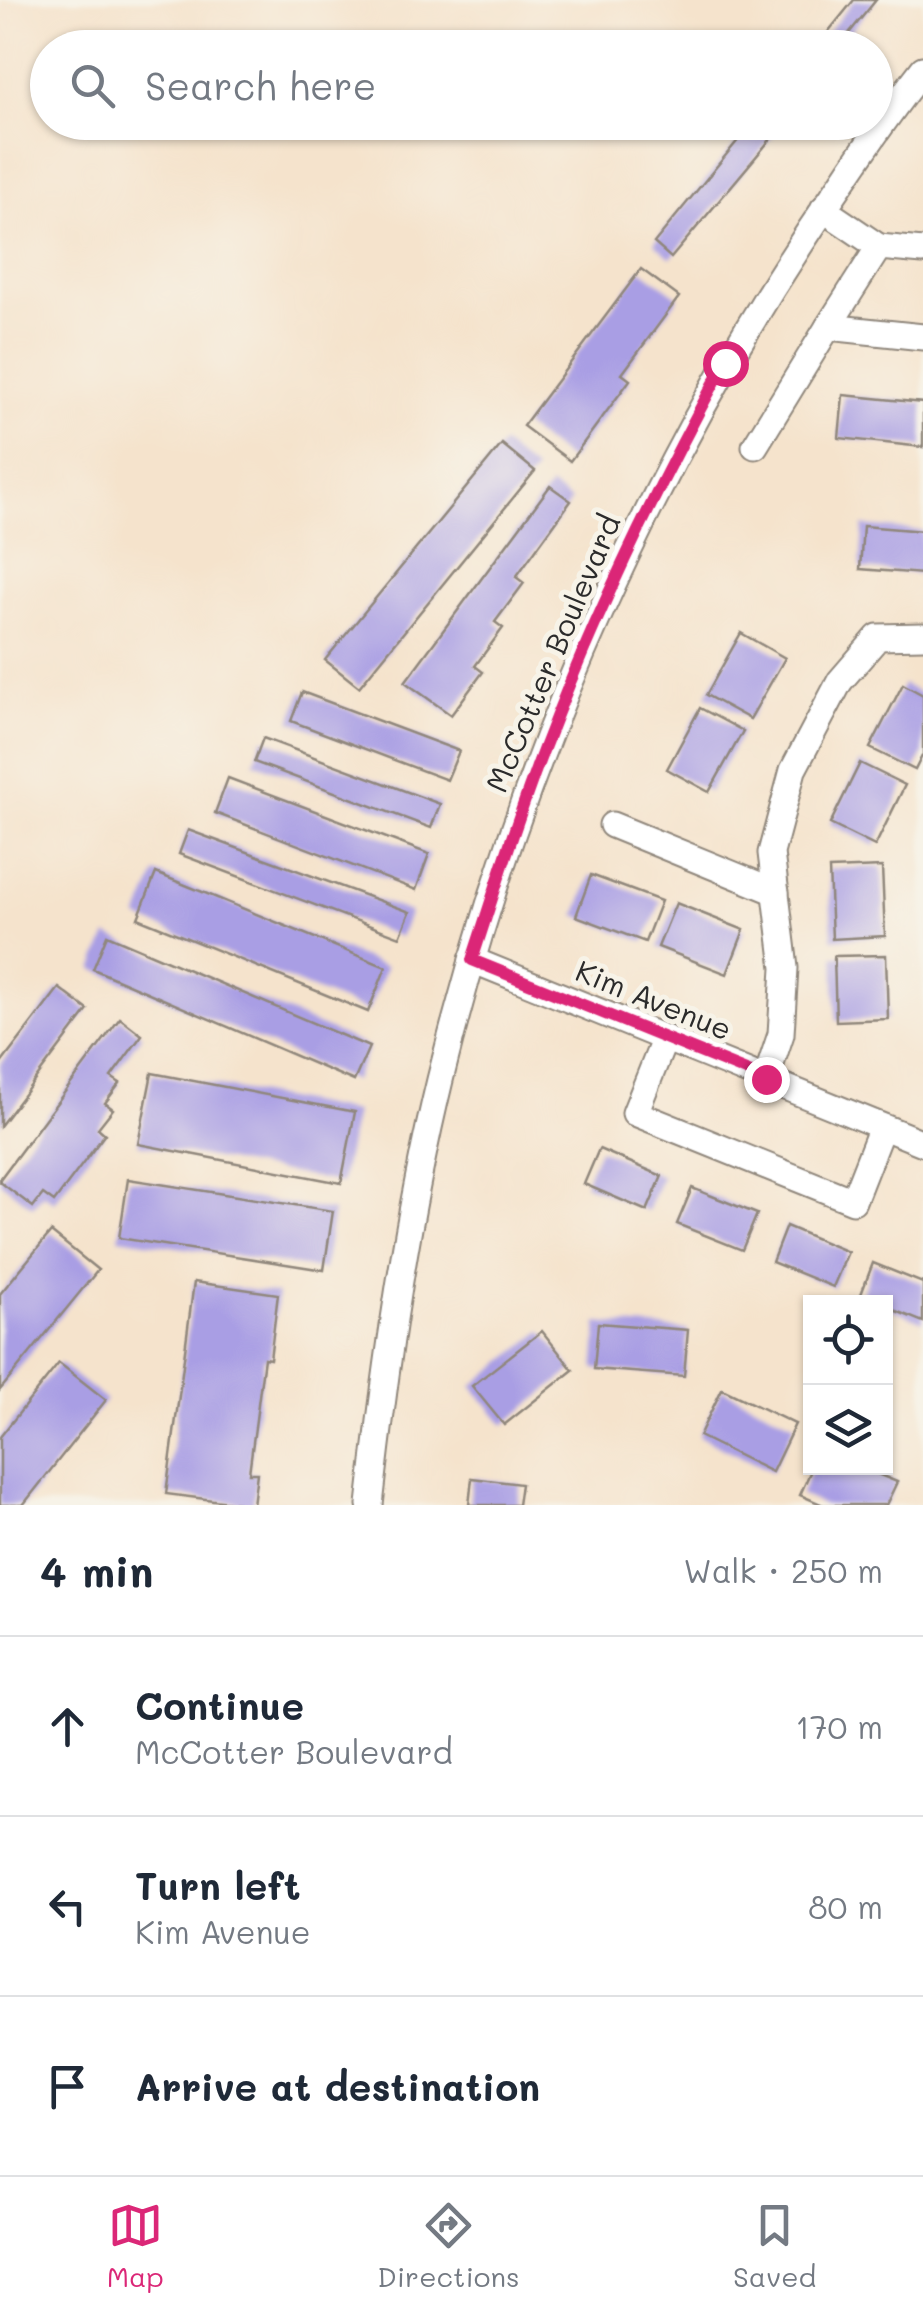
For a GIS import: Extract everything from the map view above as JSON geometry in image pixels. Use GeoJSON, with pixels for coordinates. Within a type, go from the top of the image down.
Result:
{"type":"FeatureCollection","features":[{"type":"Feature","properties":{"kind":"street","name":"McCotter Boulevard"},"geometry":{"type":"LineString","coordinates":[[893,111],[923,69]]}},
{"type":"Feature","properties":{"kind":"street","name":"McCotter Boulevard"},"geometry":{"type":"LineString","coordinates":[[370,1505],[410,1221],[440,1082],[472,960],[520,812],[599,616],[651,504],[761,302],[872,140]]}},
{"type":"Feature","properties":{"kind":"street"},"geometry":{"type":"LineString","coordinates":[[823,209],[880,246],[923,251]]}},
{"type":"Feature","properties":{"kind":"street"},"geometry":{"type":"LineString","coordinates":[[755,446],[880,246]]}},
{"type":"Feature","properties":{"kind":"street"},"geometry":{"type":"LineString","coordinates":[[828,327],[923,337]]}},
{"type":"Feature","properties":{"kind":"street"},"geometry":{"type":"LineString","coordinates":[[766,1079],[781,1034],[785,968],[771,853],[794,770],[840,681],[878,637],[923,636]]}},
{"type":"Feature","properties":{"kind":"street"},"geometry":{"type":"LineString","coordinates":[[612,825],[776,892]]}},
{"type":"Feature","properties":{"kind":"street","name":"Kim Avenue"},"geometry":{"type":"LineString","coordinates":[[472,960],[923,1143]]}},
{"type":"Feature","properties":{"kind":"street"},"geometry":{"type":"LineString","coordinates":[[665,1038],[635,1113],[852,1201],[882,1126]]}},
{"type":"Feature","properties":{"kind":"building"},"geometry":{"type":"Polygon","coordinates":[[[854,0],[876,0],[852,30],[830,30],[854,0]]]}},
{"type":"Feature","properties":{"kind":"building"},"geometry":{"type":"Polygon","coordinates":[[[738,140],[770,140],[671,258],[654,243],[738,140]]]}},
{"type":"Feature","properties":{"kind":"building"},"geometry":{"type":"Polygon","coordinates":[[[641,269],[679,297],[622,374],[630,380],[570,461],[523,426],[641,269]]]}},
{"type":"Feature","properties":{"kind":"building"},"geometry":{"type":"Polygon","coordinates":[[[843,395],[923,403],[923,447],[839,438],[843,395]]]}},
{"type":"Feature","properties":{"kind":"building"},"geometry":{"type":"Polygon","coordinates":[[[502,444],[535,471],[359,687],[325,660],[502,444]]]}},
{"type":"Feature","properties":{"kind":"building"},"geometry":{"type":"Polygon","coordinates":[[[550,486],[571,501],[516,577],[524,583],[495,622],[503,628],[475,666],[483,672],[451,715],[405,682],[550,486]]]}},
{"type":"Feature","properties":{"kind":"building"},"geometry":{"type":"Polygon","coordinates":[[[863,526],[923,531],[923,574],[860,569],[863,526]]]}},
{"type":"Feature","properties":{"kind":"building"},"geometry":{"type":"Polygon","coordinates":[[[741,633],[785,658],[750,719],[706,695],[741,633]]]}},
{"type":"Feature","properties":{"kind":"building"},"geometry":{"type":"Polygon","coordinates":[[[903,684],[923,695],[923,754],[915,770],[870,748],[903,684]]]}},
{"type":"Feature","properties":{"kind":"building"},"geometry":{"type":"Polygon","coordinates":[[[302,692],[459,751],[447,780],[291,721],[302,692]]]}},
{"type":"Feature","properties":{"kind":"building"},"geometry":{"type":"Polygon","coordinates":[[[700,708],[743,731],[709,792],[667,769],[700,708]]]}},
{"type":"Feature","properties":{"kind":"building"},"geometry":{"type":"Polygon","coordinates":[[[263,738],[440,804],[431,828],[254,762],[263,738]]]}},
{"type":"Feature","properties":{"kind":"building"},"geometry":{"type":"Polygon","coordinates":[[[860,763],[905,785],[875,846],[830,824],[860,763]]]}},
{"type":"Feature","properties":{"kind":"building"},"geometry":{"type":"Polygon","coordinates":[[[228,778],[429,854],[416,890],[215,813],[228,778]]]}},
{"type":"Feature","properties":{"kind":"building"},"geometry":{"type":"Polygon","coordinates":[[[188,830],[410,912],[400,937],[179,854],[188,830]]]}},
{"type":"Feature","properties":{"kind":"building"},"geometry":{"type":"Polygon","coordinates":[[[882,867],[885,936],[832,939],[829,869],[882,867]]]}},
{"type":"Feature","properties":{"kind":"building"},"geometry":{"type":"Polygon","coordinates":[[[156,873],[386,967],[368,1012],[138,918],[156,873]]]}},
{"type":"Feature","properties":{"kind":"building"},"geometry":{"type":"Polygon","coordinates":[[[591,875],[661,901],[645,942],[576,916],[591,875]]]}},
{"type":"Feature","properties":{"kind":"building"},"geometry":{"type":"Polygon","coordinates":[[[676,903],[744,930],[727,974],[658,947],[676,903]]]}},
{"type":"Feature","properties":{"kind":"building"},"geometry":{"type":"Polygon","coordinates":[[[107,935],[369,1047],[354,1081],[93,969],[107,935]]]}},
{"type":"Feature","properties":{"kind":"building"},"geometry":{"type":"Polygon","coordinates":[[[886,955],[888,1019],[836,1021],[834,956],[886,955]]]}},
{"type":"Feature","properties":{"kind":"building"},"geometry":{"type":"Polygon","coordinates":[[[59,988],[88,1010],[0,1126],[0,1065],[59,988]]]}},
{"type":"Feature","properties":{"kind":"building"},"geometry":{"type":"Polygon","coordinates":[[[120,1018],[142,1035],[111,1077],[120,1083],[105,1103],[113,1109],[98,1128],[105,1134],[54,1202],[43,1194],[33,1207],[0,1179],[120,1018]]]}},
{"type":"Feature","properties":{"kind":"building"},"geometry":{"type":"Polygon","coordinates":[[[152,1073],[355,1112],[341,1183],[138,1144],[152,1073]]]}},
{"type":"Feature","properties":{"kind":"building"},"geometry":{"type":"Polygon","coordinates":[[[599,1149],[662,1176],[647,1211],[584,1184],[599,1149]]]}},
{"type":"Feature","properties":{"kind":"building"},"geometry":{"type":"Polygon","coordinates":[[[128,1179],[333,1211],[324,1270],[119,1238],[128,1179]]]}},
{"type":"Feature","properties":{"kind":"building"},"geometry":{"type":"Polygon","coordinates":[[[692,1188],[757,1214],[742,1250],[677,1224],[692,1188]]]}},
{"type":"Feature","properties":{"kind":"building"},"geometry":{"type":"Polygon","coordinates":[[[786,1226],[848,1252],[833,1287],[772,1262],[786,1226]]]}},
{"type":"Feature","properties":{"kind":"building"},"geometry":{"type":"Polygon","coordinates":[[[51,1232],[98,1270],[0,1390],[0,1294],[51,1232]]]}},
{"type":"Feature","properties":{"kind":"building"},"geometry":{"type":"Polygon","coordinates":[[[873,1263],[923,1283],[923,1322],[893,1310],[893,1295],[861,1295],[873,1263]]]}},
{"type":"Feature","properties":{"kind":"building"},"geometry":{"type":"Polygon","coordinates":[[[194,1282],[278,1294],[270,1359],[264,1358],[249,1473],[257,1473],[253,1505],[166,1494],[194,1282]]]}},
{"type":"Feature","properties":{"kind":"building"},"geometry":{"type":"Polygon","coordinates":[[[598,1323],[688,1330],[684,1376],[594,1369],[598,1323]]]}},
{"type":"Feature","properties":{"kind":"building"},"geometry":{"type":"Polygon","coordinates":[[[542,1331],[573,1370],[504,1425],[472,1386],[542,1331]]]}},
{"type":"Feature","properties":{"kind":"building"},"geometry":{"type":"Polygon","coordinates":[[[59,1363],[106,1400],[23,1505],[0,1505],[0,1437],[59,1363]]]}},
{"type":"Feature","properties":{"kind":"building"},"geometry":{"type":"Polygon","coordinates":[[[722,1389],[795,1424],[772,1472],[699,1436],[722,1389]]]}},
{"type":"Feature","properties":{"kind":"building"},"geometry":{"type":"Polygon","coordinates":[[[809,1475],[880,1475],[897,1482],[886,1505],[823,1505],[800,1495],[809,1475]]]}},
{"type":"Feature","properties":{"kind":"building"},"geometry":{"type":"Polygon","coordinates":[[[472,1478],[521,1484],[518,1505],[469,1505],[472,1478]]]}},
{"type":"Feature","properties":{"kind":"route"},"geometry":{"type":"LineString","coordinates":[[725,363],[658,488],[599,616],[520,812],[472,960],[766,1079]]}}]}
